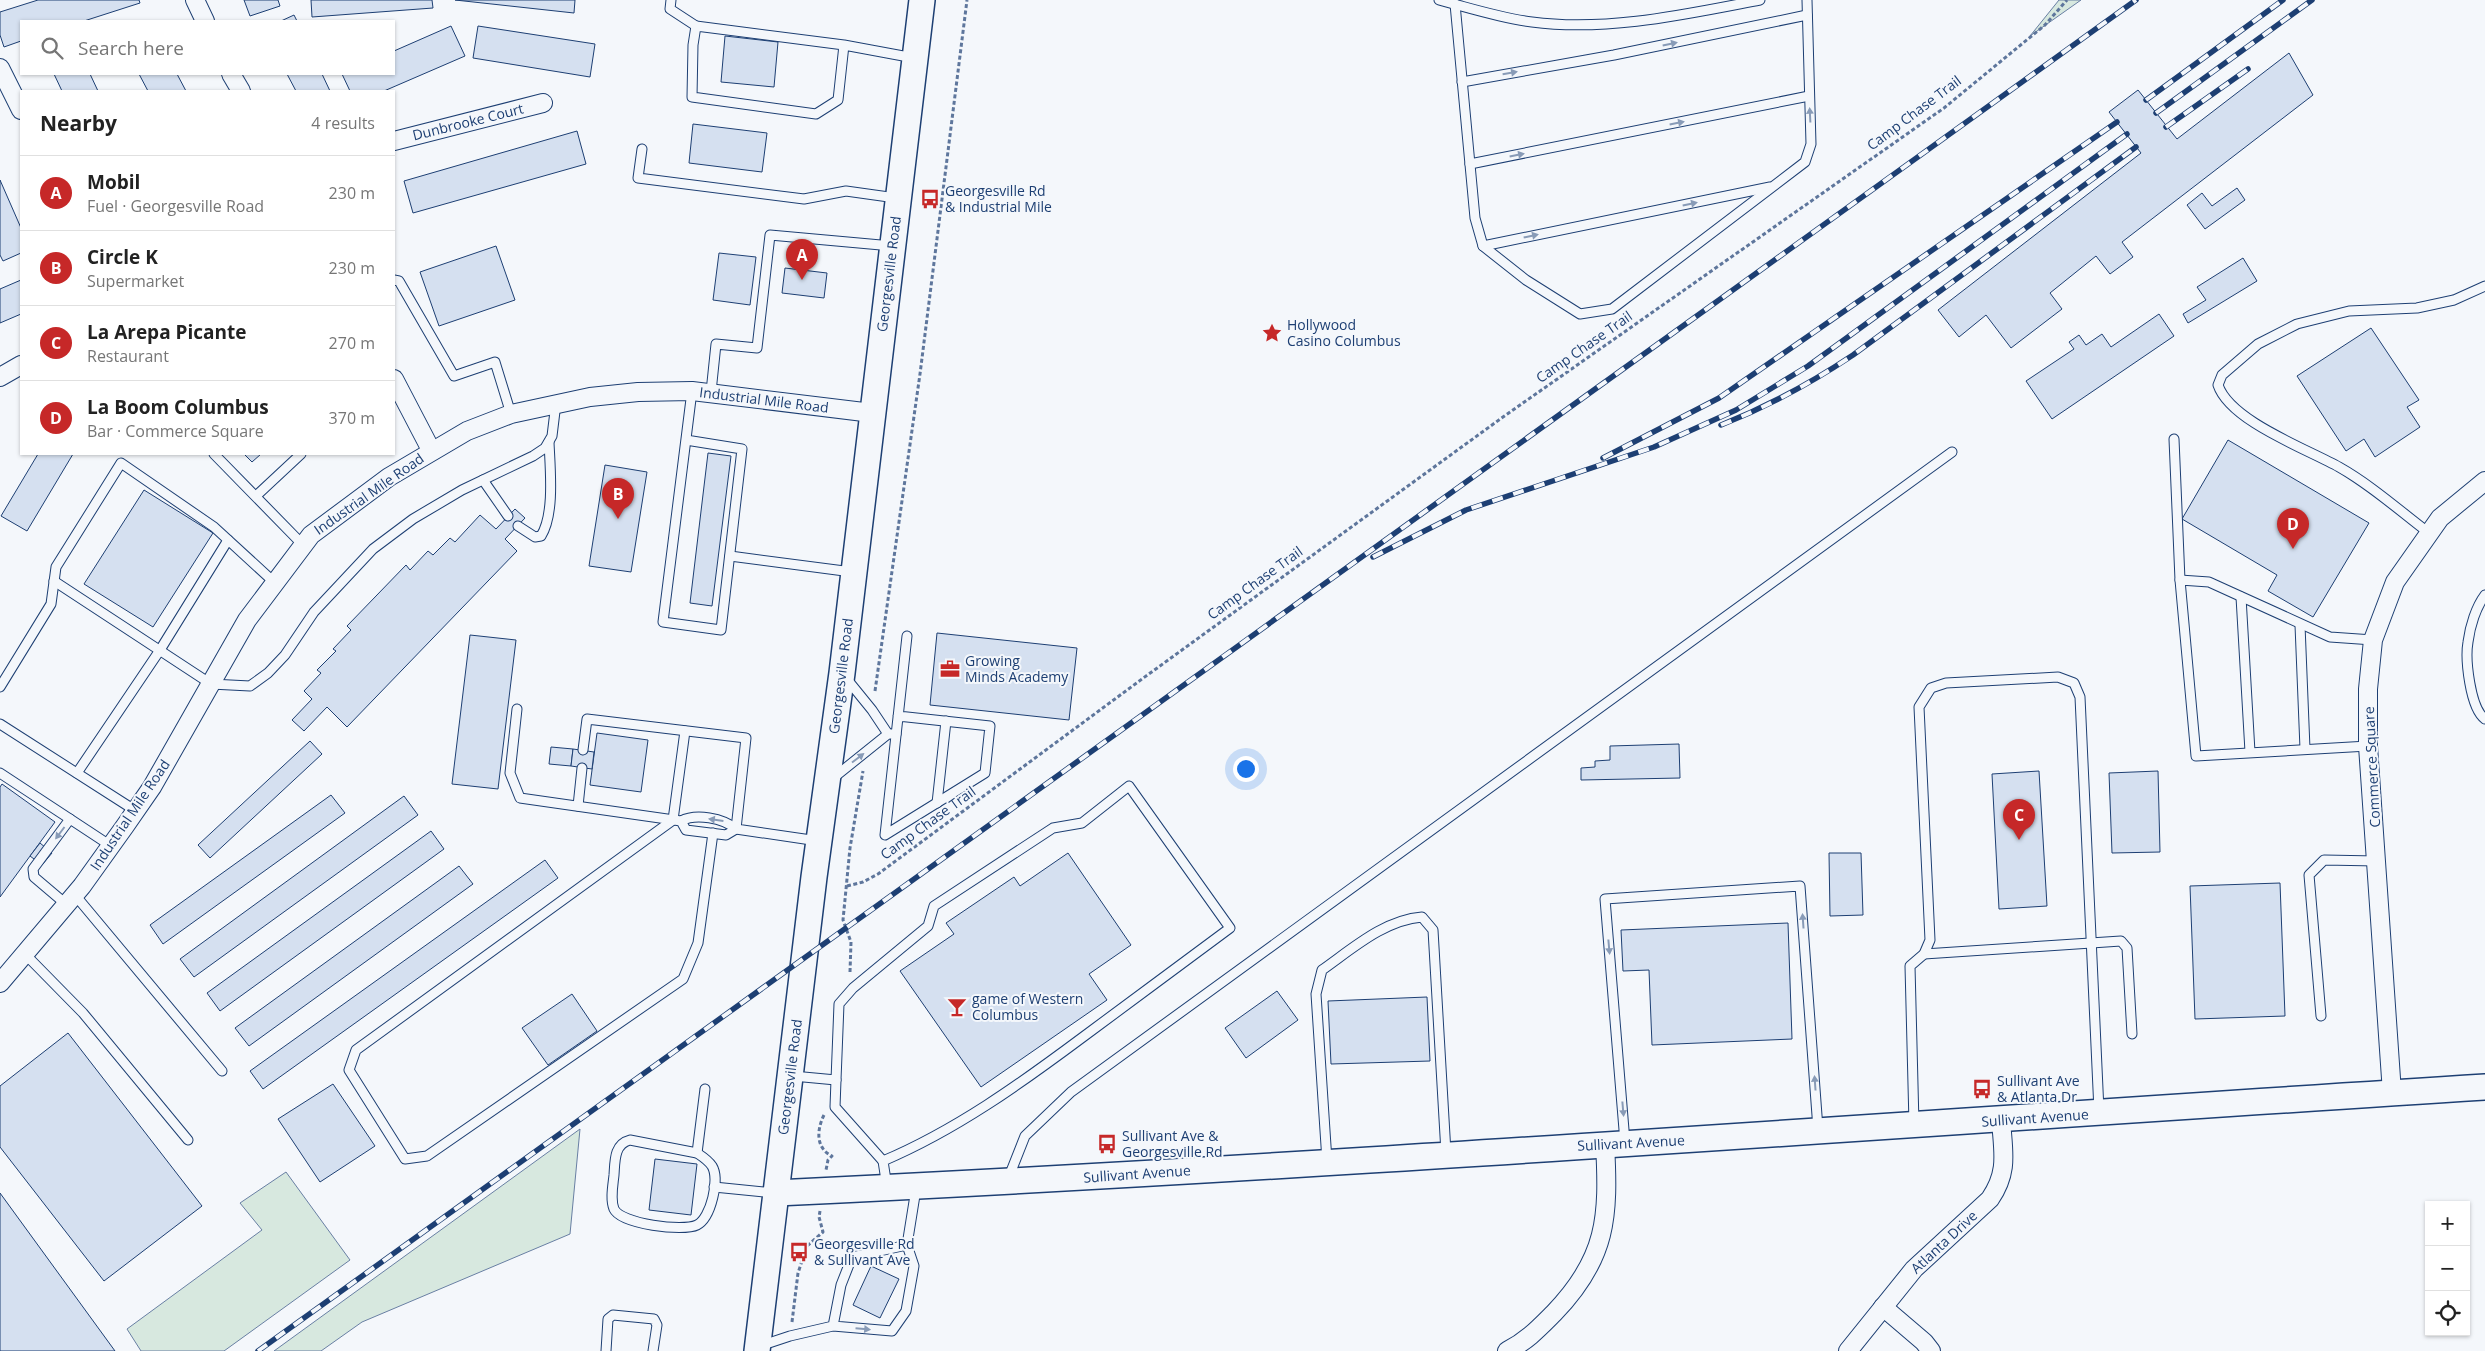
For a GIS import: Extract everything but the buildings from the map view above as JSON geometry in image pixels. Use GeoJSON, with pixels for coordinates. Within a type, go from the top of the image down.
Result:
{"type":"FeatureCollection","features":[{"type":"Feature","properties":{"kind":"main road","name":"Georgesville Road"},"geometry":{"type":"LineString","coordinates":[[758,1349],[819,841],[842,673],[922,0]]}},
{"type":"Feature","properties":{"kind":"main road","name":"Sullivant Avenue"},"geometry":{"type":"LineString","coordinates":[[776,1193],[1615,1144],[2485,1087]]}},
{"type":"Feature","properties":{"kind":"street"},"geometry":{"type":"LineString","coordinates":[[195,0],[205,20]]}},
{"type":"Feature","properties":{"kind":"street"},"geometry":{"type":"LineString","coordinates":[[0,68],[20,108]]}},
{"type":"Feature","properties":{"kind":"street"},"geometry":{"type":"LineString","coordinates":[[232,75],[240,90]]}},
{"type":"Feature","properties":{"kind":"street","name":"Dunbrooke Court"},"geometry":{"type":"LineString","coordinates":[[395,142],[543,103]]}},
{"type":"Feature","properties":{"kind":"street"},"geometry":{"type":"LineString","coordinates":[[0,377],[20,366]]}},
{"type":"Feature","properties":{"kind":"street"},"geometry":{"type":"LineString","coordinates":[[395,381],[431,450]]}},
{"type":"Feature","properties":{"kind":"street","name":"Industrial Mile Road"},"geometry":{"type":"LineString","coordinates":[[0,983],[71,900],[136,811],[247,620],[310,535],[389,477],[431,450],[467,431],[510,414],[556,403],[638,392],[711,392],[872,413]]}},
{"type":"Feature","properties":{"kind":"street","name":"Commerce Square"},"geometry":{"type":"LineString","coordinates":[[2392,1093],[2368,746],[2368,689],[2373,640],[2395,582],[2429,533],[2440,518],[2485,481]]}},
{"type":"Feature","properties":{"kind":"street","name":"Atlanta Drive"},"geometry":{"type":"LineString","coordinates":[[1848,1351],[1914,1269],[1990,1199],[1999,1186],[2004,1171],[2001,1120]]}},
{"type":"Feature","properties":{"kind":"street"},"geometry":{"type":"LineString","coordinates":[[1507,1351],[1526,1342],[1572,1294],[1592,1264],[1603,1231],[1615,1144]]}},
{"type":"Feature","properties":{"kind":"street"},"geometry":{"type":"LineString","coordinates":[[1882,1307],[1924,1342],[1931,1351]]}},
{"type":"Feature","properties":{"kind":"lane"},"geometry":{"type":"LineString","coordinates":[[671,0],[670,9],[696,26],[844,45],[915,58]]}},
{"type":"Feature","properties":{"kind":"lane"},"geometry":{"type":"LineString","coordinates":[[1439,0],[1505,18],[1534,22],[1597,24],[1692,13],[1760,0]]}},
{"type":"Feature","properties":{"kind":"lane"},"geometry":{"type":"LineString","coordinates":[[1455,4],[1474,218],[1483,246],[1526,280],[1580,314],[1612,309],[1805,162],[1811,144],[1807,0]]}},
{"type":"Feature","properties":{"kind":"lane"},"geometry":{"type":"LineString","coordinates":[[1462,82],[1614,55],[1807,16]]}},
{"type":"Feature","properties":{"kind":"lane"},"geometry":{"type":"LineString","coordinates":[[696,26],[693,45],[692,97],[816,114],[838,100],[844,45]]}},
{"type":"Feature","properties":{"kind":"lane"},"geometry":{"type":"LineString","coordinates":[[1470,164],[1809,96]]}},
{"type":"Feature","properties":{"kind":"lane"},"geometry":{"type":"LineString","coordinates":[[642,149],[638,178],[804,199],[846,191],[898,198]]}},
{"type":"Feature","properties":{"kind":"lane"},"geometry":{"type":"LineString","coordinates":[[1483,246],[1773,187]]}},
{"type":"Feature","properties":{"kind":"lane"},"geometry":{"type":"LineString","coordinates":[[711,392],[716,344],[757,348],[770,235],[892,246]]}},
{"type":"Feature","properties":{"kind":"lane"},"geometry":{"type":"LineString","coordinates":[[395,280],[399,282],[454,376],[495,362],[510,414]]}},
{"type":"Feature","properties":{"kind":"lane"},"geometry":{"type":"LineString","coordinates":[[2429,533],[2340,468],[2270,433],[2235,407],[2221,394],[2218,385],[2222,375],[2258,344],[2297,324],[2349,311],[2417,308],[2454,300],[2485,286]]}},
{"type":"Feature","properties":{"kind":"lane"},"geometry":{"type":"LineString","coordinates":[[686,440],[742,449],[722,630],[664,622],[686,440],[692,391]]}},
{"type":"Feature","properties":{"kind":"lane"},"geometry":{"type":"LineString","coordinates":[[54,581],[211,684],[250,686],[268,673],[285,655],[314,612],[373,549],[413,519],[545,448],[552,436],[556,403]]}},
{"type":"Feature","properties":{"kind":"lane"},"geometry":{"type":"LineString","coordinates":[[2174,439],[2180,580],[2196,756],[2368,746]]}},
{"type":"Feature","properties":{"kind":"lane"},"geometry":{"type":"LineString","coordinates":[[518,526],[535,537],[541,536],[546,528],[550,487],[549,441]]}},
{"type":"Feature","properties":{"kind":"lane"},"geometry":{"type":"LineString","coordinates":[[1007,1181],[1025,1136],[1071,1092],[1952,452]]}},
{"type":"Feature","properties":{"kind":"lane"},"geometry":{"type":"LineString","coordinates":[[215,455],[303,545]]}},
{"type":"Feature","properties":{"kind":"lane"},"geometry":{"type":"LineString","coordinates":[[256,496],[300,455]]}},
{"type":"Feature","properties":{"kind":"lane"},"geometry":{"type":"LineString","coordinates":[[0,687],[50,604],[56,567],[121,462],[214,527],[275,583]]}},
{"type":"Feature","properties":{"kind":"lane"},"geometry":{"type":"LineString","coordinates":[[483,480],[508,516]]}},
{"type":"Feature","properties":{"kind":"lane"},"geometry":{"type":"LineString","coordinates":[[77,773],[160,650],[228,540]]}},
{"type":"Feature","properties":{"kind":"lane"},"geometry":{"type":"LineString","coordinates":[[730,556],[853,572]]}},
{"type":"Feature","properties":{"kind":"lane"},"geometry":{"type":"LineString","coordinates":[[2180,580],[2209,582],[2330,638],[2373,640]]}},
{"type":"Feature","properties":{"kind":"lane"},"geometry":{"type":"LineString","coordinates":[[2485,595],[2479,603],[2468,643],[2474,702],[2485,719]]}},
{"type":"Feature","properties":{"kind":"lane"},"geometry":{"type":"LineString","coordinates":[[2241,597],[2250,752]]}},
{"type":"Feature","properties":{"kind":"lane"},"geometry":{"type":"LineString","coordinates":[[2300,625],[2305,749]]}},
{"type":"Feature","properties":{"kind":"lane"},"geometry":{"type":"LineString","coordinates":[[898,716],[990,726],[985,773],[885,835],[892,734],[898,716],[907,636]]}},
{"type":"Feature","properties":{"kind":"lane"},"geometry":{"type":"LineString","coordinates":[[842,673],[892,734]]}},
{"type":"Feature","properties":{"kind":"lane"},"geometry":{"type":"LineString","coordinates":[[1914,1125],[1910,966],[1924,954],[1930,940],[1918,707],[1931,688],[1956,683],[2058,677],[2074,683],[2080,697],[2099,1113]]}},
{"type":"Feature","properties":{"kind":"lane"},"geometry":{"type":"LineString","coordinates":[[517,709],[510,773],[520,798],[677,820],[686,830],[726,835],[736,830]]}},
{"type":"Feature","properties":{"kind":"lane"},"geometry":{"type":"LineString","coordinates":[[583,750],[586,719],[746,738],[736,830]]}},
{"type":"Feature","properties":{"kind":"lane"},"geometry":{"type":"LineString","coordinates":[[937,803],[946,722]]}},
{"type":"Feature","properties":{"kind":"lane"},"geometry":{"type":"LineString","coordinates":[[0,724],[136,811]]}},
{"type":"Feature","properties":{"kind":"lane"},"geometry":{"type":"LineString","coordinates":[[677,820],[685,731]]}},
{"type":"Feature","properties":{"kind":"lane"},"geometry":{"type":"LineString","coordinates":[[828,783],[866,752],[892,734]]}},
{"type":"Feature","properties":{"kind":"lane"},"geometry":{"type":"LineString","coordinates":[[578,806],[582,768]]}},
{"type":"Feature","properties":{"kind":"lane"},"geometry":{"type":"LineString","coordinates":[[0,773],[111,846]]}},
{"type":"Feature","properties":{"kind":"lane"},"geometry":{"type":"LineString","coordinates":[[883,1161],[923,1144],[956,1126],[1050,1062],[1230,928],[1129,786],[1082,823],[1053,828],[934,906],[928,926],[853,988],[839,1004],[832,1080],[835,1107],[883,1161],[887,1188]]}},
{"type":"Feature","properties":{"kind":"lane"},"geometry":{"type":"LineString","coordinates":[[713,833],[698,943],[683,979],[427,1156],[405,1159],[349,1070],[356,1050],[677,820],[690,816],[727,822],[736,830],[819,841]]}},
{"type":"Feature","properties":{"kind":"lane"},"geometry":{"type":"LineString","coordinates":[[70,819],[33,869],[34,877],[71,900],[222,1071]]}},
{"type":"Feature","properties":{"kind":"lane"},"geometry":{"type":"LineString","coordinates":[[2321,1016],[2308,875],[2324,860],[2377,861]]}},
{"type":"Feature","properties":{"kind":"lane"},"geometry":{"type":"LineString","coordinates":[[1615,1144],[1605,899],[1800,886],[1819,1131]]}},
{"type":"Feature","properties":{"kind":"lane"},"geometry":{"type":"LineString","coordinates":[[1327,1161],[1316,994],[1322,970],[1364,940],[1404,918],[1422,917],[1433,930],[1446,1154]]}},
{"type":"Feature","properties":{"kind":"lane"},"geometry":{"type":"LineString","coordinates":[[1924,954],[2121,941],[2127,948],[2132,1034]]}},
{"type":"Feature","properties":{"kind":"lane"},"geometry":{"type":"LineString","coordinates":[[25,954],[83,1013],[188,1140]]}},
{"type":"Feature","properties":{"kind":"lane"},"geometry":{"type":"LineString","coordinates":[[790,1076],[832,1080]]}},
{"type":"Feature","properties":{"kind":"lane"},"geometry":{"type":"LineString","coordinates":[[697,1154],[705,1089]]}},
{"type":"Feature","properties":{"kind":"lane"},"geometry":{"type":"LineString","coordinates":[[641,1141],[697,1154],[713,1167],[714,1187],[709,1210],[704,1220],[696,1226],[684,1228],[633,1222],[619,1215],[614,1210],[612,1201],[616,1156],[619,1147],[624,1142],[641,1141]]}},
{"type":"Feature","properties":{"kind":"lane"},"geometry":{"type":"LineString","coordinates":[[758,1349],[790,1336],[833,1326],[892,1331],[906,1311],[914,1266],[907,1245],[916,1186]]}},
{"type":"Feature","properties":{"kind":"lane"},"geometry":{"type":"LineString","coordinates":[[714,1187],[776,1193]]}},
{"type":"Feature","properties":{"kind":"lane"},"geometry":{"type":"LineString","coordinates":[[833,1326],[841,1286],[852,1257],[907,1245]]}},
{"type":"Feature","properties":{"kind":"lane"},"geometry":{"type":"LineString","coordinates":[[606,1351],[608,1320],[613,1315],[654,1320],[657,1325],[653,1351]]}},
{"type":"Feature","properties":{"kind":"path"},"geometry":{"type":"LineString","coordinates":[[872,710],[920,374],[967,0]]}},
{"type":"Feature","properties":{"kind":"path","name":"Camp Chase Trail"},"geometry":{"type":"LineString","coordinates":[[847,886],[862,882],[878,874],[1142,679],[1503,417],[1944,108],[2045,25],[2067,0]]}},
{"type":"Feature","properties":{"kind":"path"},"geometry":{"type":"LineString","coordinates":[[849,979],[851,942],[843,920],[850,848],[866,752]]}},
{"type":"Feature","properties":{"kind":"path"},"geometry":{"type":"LineString","coordinates":[[790,1336],[798,1273],[807,1246],[823,1232],[819,1217],[828,1160],[832,1156],[821,1145],[818,1129],[825,1111],[832,1080]]}},
{"type":"Feature","properties":{"kind":"shaded area"},"geometry":{"type":"Polygon","coordinates":[[[2059,0],[2081,0],[2030,36],[2059,0]]]}},
{"type":"Feature","properties":{"kind":"shaded area"},"geometry":{"type":"Polygon","coordinates":[[[580,1129],[570,1234],[362,1322],[321,1351],[274,1351],[580,1129]]]}},
{"type":"Feature","properties":{"kind":"shaded area"},"geometry":{"type":"Polygon","coordinates":[[[286,1172],[350,1260],[224,1351],[141,1351],[127,1329],[262,1230],[240,1203],[286,1172]]]}},
{"type":"Feature","properties":{"kind":"railway"},"geometry":{"type":"LineString","coordinates":[[258,1351],[2136,0]]}},
{"type":"Feature","properties":{"kind":"railway"},"geometry":{"type":"LineString","coordinates":[[2146,100],[2283,0]]}},
{"type":"Feature","properties":{"kind":"railway"},"geometry":{"type":"LineString","coordinates":[[2156,113],[2312,0]]}},
{"type":"Feature","properties":{"kind":"railway"},"geometry":{"type":"LineString","coordinates":[[2166,127],[2248,69]]}},
{"type":"Feature","properties":{"kind":"railway"},"geometry":{"type":"LineString","coordinates":[[1603,458],[1719,398],[2117,122]]}},
{"type":"Feature","properties":{"kind":"railway"},"geometry":{"type":"LineString","coordinates":[[1373,557],[1466,510],[1654,447],[1736,410],[1808,366],[2127,134]]}},
{"type":"Feature","properties":{"kind":"railway"},"geometry":{"type":"LineString","coordinates":[[1721,425],[1789,393],[1853,355],[2136,147]]}},
{"type":"Feature","properties":{"kind":"place","name":"Georgesville Rd & Industrial Mile"},"geometry":{"type":"Point","coordinates":[930,199]}},
{"type":"Feature","properties":{"kind":"place","name":"Mobil"},"geometry":{"type":"Point","coordinates":[802,280]}},
{"type":"Feature","properties":{"kind":"place","name":"Hollywood Casino Columbus"},"geometry":{"type":"Point","coordinates":[1272,333]}},
{"type":"Feature","properties":{"kind":"place","name":"Circle K"},"geometry":{"type":"Point","coordinates":[618,519]}},
{"type":"Feature","properties":{"kind":"place","name":"La Boom Columbus"},"geometry":{"type":"Point","coordinates":[2293,549]}},
{"type":"Feature","properties":{"kind":"place","name":"Growing Minds Academy"},"geometry":{"type":"Point","coordinates":[950,669]}},
{"type":"Feature","properties":{"kind":"place","name":"La Arepa Picante"},"geometry":{"type":"Point","coordinates":[2019,840]}},
{"type":"Feature","properties":{"kind":"place","name":"game of Western Columbus"},"geometry":{"type":"Point","coordinates":[957,1007]}},
{"type":"Feature","properties":{"kind":"place","name":"Sullivant Ave & Atlanta Dr"},"geometry":{"type":"Point","coordinates":[1982,1089]}},
{"type":"Feature","properties":{"kind":"place","name":"Sullivant Ave & Georgesville Rd"},"geometry":{"type":"Point","coordinates":[1107,1144]}},
{"type":"Feature","properties":{"kind":"place","name":"Georgesville Rd & Sullivant Ave"},"geometry":{"type":"Point","coordinates":[799,1252]}}]}
